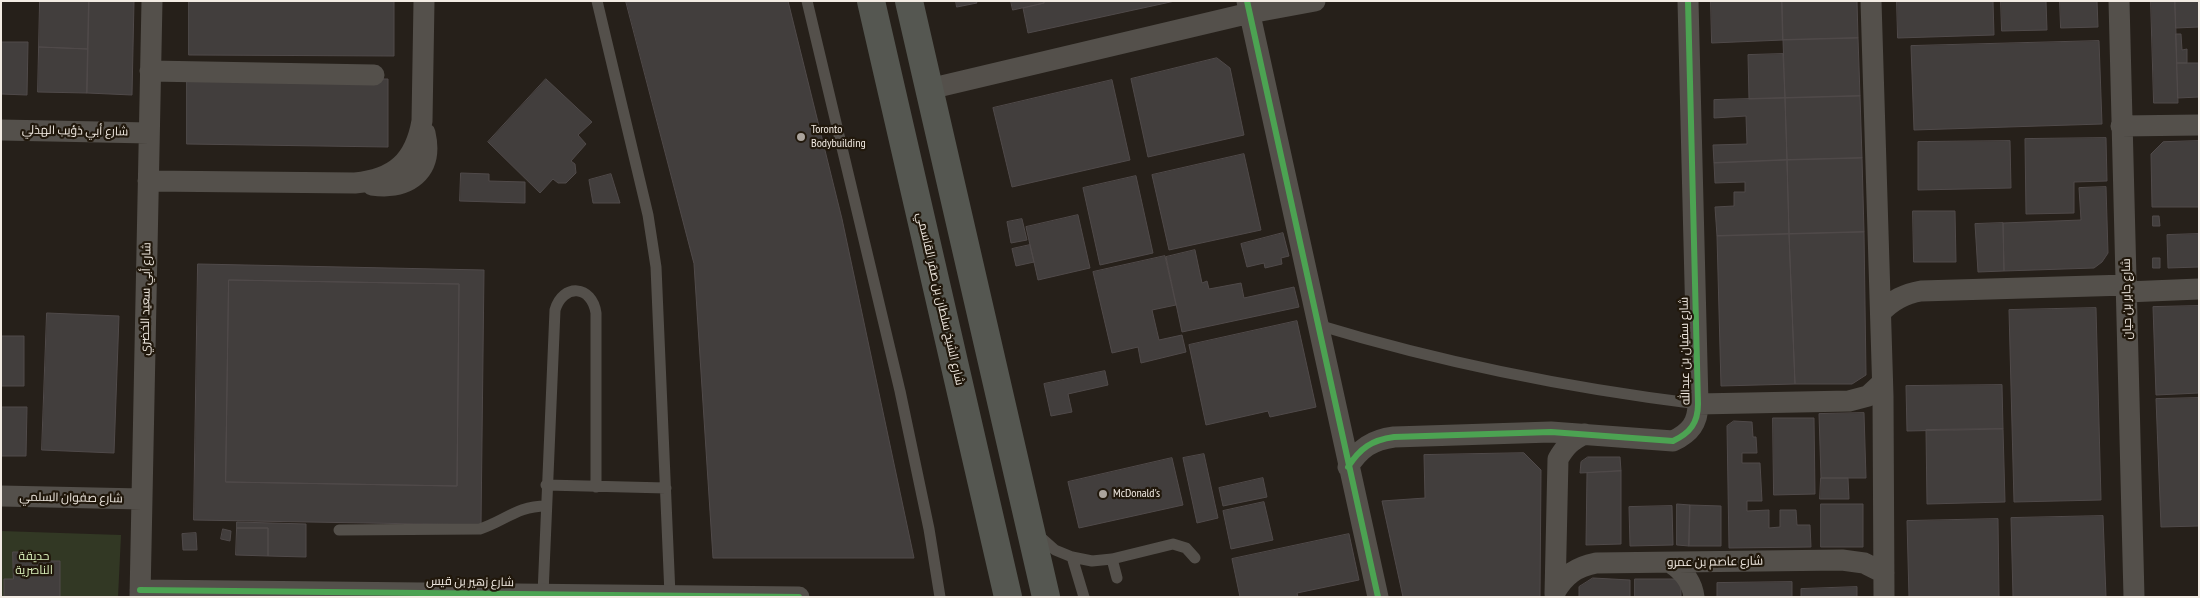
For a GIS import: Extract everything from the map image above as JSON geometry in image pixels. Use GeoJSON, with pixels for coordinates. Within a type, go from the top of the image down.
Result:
{"type":"FeatureCollection","features":[{"type":"Feature","properties":{"kind":"main road","name":"شارع الشيخ سلطان بن صقر القاسمي"},"geometry":{"type":"LineString","coordinates":[[871,1],[1008,597]]}},
{"type":"Feature","properties":{"kind":"main road"},"geometry":{"type":"LineString","coordinates":[[898,1],[920,51]]}},
{"type":"Feature","properties":{"kind":"main road"},"geometry":{"type":"LineString","coordinates":[[909,1],[1046,597]]}},
{"type":"Feature","properties":{"kind":"street","name":"شارع أبي سعيد الخضري"},"geometry":{"type":"LineString","coordinates":[[140,593],[152,1]]}},
{"type":"Feature","properties":{"kind":"street"},"geometry":{"type":"LineString","coordinates":[[148,181],[355,183],[396,186],[408,182],[418,174],[427,152],[422,121],[424,1]]}},
{"type":"Feature","properties":{"kind":"street"},"geometry":{"type":"LineString","coordinates":[[929,89],[1249,7],[1315,1]]}},
{"type":"Feature","properties":{"kind":"street","name":"شارع سفيان بن عبدالله"},"geometry":{"type":"LineString","coordinates":[[1348,467],[1356,455],[1367,445],[1387,438],[1517,432],[1585,434],[1673,441],[1684,436],[1693,427],[1698,414],[1698,404],[1688,1]]}},
{"type":"Feature","properties":{"kind":"street"},"geometry":{"type":"LineString","coordinates":[[1871,1],[1881,312],[1885,589]]}},
{"type":"Feature","properties":{"kind":"street","name":"شارع جابر بن حيان"},"geometry":{"type":"LineString","coordinates":[[2119,1],[2134,597]]}},
{"type":"Feature","properties":{"kind":"street"},"geometry":{"type":"LineString","coordinates":[[1249,7],[1348,467],[1378,597]]}},
{"type":"Feature","properties":{"kind":"street"},"geometry":{"type":"LineString","coordinates":[[150,71],[374,75]]}},
{"type":"Feature","properties":{"kind":"street"},"geometry":{"type":"LineString","coordinates":[[2121,126],[2199,125]]}},
{"type":"Feature","properties":{"kind":"street","name":"شارع أبي ذؤيب الهذلي"},"geometry":{"type":"LineString","coordinates":[[1,130],[149,133]]}},
{"type":"Feature","properties":{"kind":"street"},"geometry":{"type":"LineString","coordinates":[[1881,312],[1899,297],[1921,290],[2199,288]]}},
{"type":"Feature","properties":{"kind":"street"},"geometry":{"type":"LineString","coordinates":[[1698,404],[1849,401],[1868,396],[1882,384]]}},
{"type":"Feature","properties":{"kind":"street"},"geometry":{"type":"LineString","coordinates":[[1555,594],[1558,459],[1564,448],[1573,439],[1585,434]]}},
{"type":"Feature","properties":{"kind":"street","name":"شارع صفوان السلمي"},"geometry":{"type":"LineString","coordinates":[[1,496],[142,499]]}},
{"type":"Feature","properties":{"kind":"street","name":"شارع عاصم بن عمرو"},"geometry":{"type":"LineString","coordinates":[[1555,594],[1561,581],[1571,572],[1583,566],[1596,563],[1842,560],[1864,564],[1885,589]]}},
{"type":"Feature","properties":{"kind":"street"},"geometry":{"type":"LineString","coordinates":[[1671,563],[1681,570],[1689,580],[1694,597]]}},
{"type":"Feature","properties":{"kind":"street","name":"شارع زهير بن قيس"},"geometry":{"type":"LineString","coordinates":[[140,593],[799,597]]}},
{"type":"Feature","properties":{"kind":"lane"},"geometry":{"type":"LineString","coordinates":[[597,1],[653,241],[659,302],[666,488],[661,596]]}},
{"type":"Feature","properties":{"kind":"lane"},"geometry":{"type":"LineString","coordinates":[[807,1],[900,391],[929,529],[940,597]]}},
{"type":"Feature","properties":{"kind":"lane"},"geometry":{"type":"LineString","coordinates":[[538,595],[546,506],[555,310],[558,301],[564,294],[572,291],[582,291],[590,296],[595,304],[596,487]]}},
{"type":"Feature","properties":{"kind":"lane"},"geometry":{"type":"LineString","coordinates":[[1318,325],[1468,366],[1620,395],[1698,404]]}},
{"type":"Feature","properties":{"kind":"lane"},"geometry":{"type":"LineString","coordinates":[[546,485],[666,488]]}},
{"type":"Feature","properties":{"kind":"lane"},"geometry":{"type":"LineString","coordinates":[[339,530],[480,529],[520,509],[546,506]]}},
{"type":"Feature","properties":{"kind":"lane"},"geometry":{"type":"LineString","coordinates":[[1029,524],[1040,538],[1056,550],[1072,558],[1092,561],[1112,559],[1173,544],[1186,548],[1195,558]]}},
{"type":"Feature","properties":{"kind":"lane"},"geometry":{"type":"LineString","coordinates":[[1072,558],[1084,597]]}},
{"type":"Feature","properties":{"kind":"lane"},"geometry":{"type":"LineString","coordinates":[[1112,559],[1117,578]]}},
{"type":"Feature","properties":{"kind":"green space","name":"حديقة الناصرية"},"geometry":{"type":"Polygon","coordinates":[[[1,531],[121,535],[118,597],[1,597],[1,531]]]}},
{"type":"Feature","properties":{"kind":"building"},"geometry":{"type":"Polygon","coordinates":[[[40,1],[89,1],[88,49],[39,47],[40,1]]]}},
{"type":"Feature","properties":{"kind":"building"},"geometry":{"type":"Polygon","coordinates":[[[89,1],[134,1],[132,95],[87,93],[89,1]]]}},
{"type":"Feature","properties":{"kind":"building"},"geometry":{"type":"Polygon","coordinates":[[[189,1],[394,1],[394,56],[189,55],[189,1]]]}},
{"type":"Feature","properties":{"kind":"building"},"geometry":{"type":"Polygon","coordinates":[[[626,1],[788,1],[842,219],[914,558],[713,558],[694,264],[626,1]]]}},
{"type":"Feature","properties":{"kind":"building"},"geometry":{"type":"Polygon","coordinates":[[[956,1],[976,1],[977,3],[957,7],[956,1]]]}},
{"type":"Feature","properties":{"kind":"building"},"geometry":{"type":"Polygon","coordinates":[[[1011,1],[1043,1],[1044,3],[1013,10],[1011,1]]]}},
{"type":"Feature","properties":{"kind":"building"},"geometry":{"type":"Polygon","coordinates":[[[1043,1],[1175,1],[1028,33],[1023,8],[1044,3],[1043,1]]]}},
{"type":"Feature","properties":{"kind":"building"},"geometry":{"type":"Polygon","coordinates":[[[1711,1],[1782,1],[1783,40],[1712,43],[1711,1]]]}},
{"type":"Feature","properties":{"kind":"building"},"geometry":{"type":"Polygon","coordinates":[[[1782,1],[1857,1],[1858,38],[1783,40],[1782,1]]]}},
{"type":"Feature","properties":{"kind":"building"},"geometry":{"type":"Polygon","coordinates":[[[1897,1],[1993,1],[1994,35],[1898,38],[1897,1]]]}},
{"type":"Feature","properties":{"kind":"building"},"geometry":{"type":"Polygon","coordinates":[[[2001,1],[2046,1],[2047,30],[2002,31],[2001,1]]]}},
{"type":"Feature","properties":{"kind":"building"},"geometry":{"type":"Polygon","coordinates":[[[2060,1],[2097,1],[2098,27],[2061,28],[2060,1]]]}},
{"type":"Feature","properties":{"kind":"building"},"geometry":{"type":"Polygon","coordinates":[[[2151,1],[2175,1],[2178,103],[2154,103],[2151,1]]]}},
{"type":"Feature","properties":{"kind":"building"},"geometry":{"type":"Polygon","coordinates":[[[2175,1],[2199,1],[2199,27],[2176,28],[2175,1]]]}},
{"type":"Feature","properties":{"kind":"building"},"geometry":{"type":"Polygon","coordinates":[[[2176,34],[2181,34],[2182,50],[2187,49],[2187,63],[2177,63],[2176,34]]]}},
{"type":"Feature","properties":{"kind":"building"},"geometry":{"type":"Polygon","coordinates":[[[1858,38],[1860,96],[1785,98],[1783,40],[1858,38]]]}},
{"type":"Feature","properties":{"kind":"building"},"geometry":{"type":"Polygon","coordinates":[[[2099,41],[2102,124],[1914,130],[1911,46],[2099,41]]]}},
{"type":"Feature","properties":{"kind":"building"},"geometry":{"type":"Polygon","coordinates":[[[1,42],[28,42],[27,95],[1,94],[1,42]]]}},
{"type":"Feature","properties":{"kind":"building"},"geometry":{"type":"Polygon","coordinates":[[[39,47],[88,49],[87,93],[38,92],[39,47]]]}},
{"type":"Feature","properties":{"kind":"building"},"geometry":{"type":"Polygon","coordinates":[[[1783,54],[1785,98],[1749,99],[1748,55],[1783,54]]]}},
{"type":"Feature","properties":{"kind":"building"},"geometry":{"type":"Polygon","coordinates":[[[1217,58],[1230,68],[1244,135],[1148,157],[1131,79],[1217,58]]]}},
{"type":"Feature","properties":{"kind":"building"},"geometry":{"type":"Polygon","coordinates":[[[2177,63],[2199,63],[2199,97],[2178,98],[2177,63]]]}},
{"type":"Feature","properties":{"kind":"building"},"geometry":{"type":"Polygon","coordinates":[[[187,77],[388,79],[388,147],[187,144],[187,77]]]}},
{"type":"Feature","properties":{"kind":"building"},"geometry":{"type":"Polygon","coordinates":[[[546,79],[592,122],[578,135],[586,144],[571,161],[575,164],[576,173],[566,183],[558,183],[553,179],[540,193],[488,142],[546,79]]]}},
{"type":"Feature","properties":{"kind":"building"},"geometry":{"type":"Polygon","coordinates":[[[1112,80],[1130,160],[1012,187],[993,108],[1112,80]]]}},
{"type":"Feature","properties":{"kind":"building"},"geometry":{"type":"Polygon","coordinates":[[[1860,96],[1862,158],[1787,160],[1785,98],[1860,96]]]}},
{"type":"Feature","properties":{"kind":"building"},"geometry":{"type":"Polygon","coordinates":[[[1785,98],[1787,160],[1714,163],[1713,145],[1747,144],[1746,116],[1714,118],[1714,100],[1785,98]]]}},
{"type":"Feature","properties":{"kind":"building"},"geometry":{"type":"Polygon","coordinates":[[[2106,138],[2107,181],[2074,182],[2074,213],[2026,214],[2025,139],[2106,138]]]}},
{"type":"Feature","properties":{"kind":"building"},"geometry":{"type":"Polygon","coordinates":[[[2010,141],[2011,188],[1918,190],[1918,142],[2010,141]]]}},
{"type":"Feature","properties":{"kind":"building"},"geometry":{"type":"Polygon","coordinates":[[[2199,141],[2199,207],[2152,207],[2151,154],[2163,142],[2199,141]]]}},
{"type":"Feature","properties":{"kind":"building"},"geometry":{"type":"Polygon","coordinates":[[[1244,154],[1261,230],[1169,250],[1152,175],[1244,154]]]}},
{"type":"Feature","properties":{"kind":"building"},"geometry":{"type":"Polygon","coordinates":[[[1862,158],[1864,232],[1789,234],[1787,160],[1862,158]]]}},
{"type":"Feature","properties":{"kind":"building"},"geometry":{"type":"Polygon","coordinates":[[[1787,160],[1789,234],[1717,236],[1715,207],[1734,206],[1734,192],[1745,192],[1745,182],[1715,183],[1714,163],[1787,160]]]}},
{"type":"Feature","properties":{"kind":"building"},"geometry":{"type":"Polygon","coordinates":[[[461,173],[489,174],[489,181],[525,182],[525,203],[460,201],[461,173]]]}},
{"type":"Feature","properties":{"kind":"building"},"geometry":{"type":"Polygon","coordinates":[[[611,174],[620,203],[593,203],[589,180],[611,174]]]}},
{"type":"Feature","properties":{"kind":"building"},"geometry":{"type":"Polygon","coordinates":[[[1136,176],[1153,253],[1100,265],[1083,188],[1136,176]]]}},
{"type":"Feature","properties":{"kind":"building"},"geometry":{"type":"Polygon","coordinates":[[[2106,187],[2108,253],[2102,262],[2094,268],[2004,271],[2003,223],[2081,220],[2079,188],[2106,187]]]}},
{"type":"Feature","properties":{"kind":"building"},"geometry":{"type":"Polygon","coordinates":[[[1913,211],[1955,211],[1956,262],[1914,262],[1913,211]]]}},
{"type":"Feature","properties":{"kind":"building"},"geometry":{"type":"Polygon","coordinates":[[[1078,215],[1090,268],[1038,280],[1026,227],[1078,215]]]}},
{"type":"Feature","properties":{"kind":"building"},"geometry":{"type":"Polygon","coordinates":[[[2153,216],[2159,216],[2160,226],[2153,226],[2153,216]]]}},
{"type":"Feature","properties":{"kind":"building"},"geometry":{"type":"Polygon","coordinates":[[[1022,219],[1027,240],[1011,243],[1007,222],[1022,219]]]}},
{"type":"Feature","properties":{"kind":"building"},"geometry":{"type":"Polygon","coordinates":[[[2003,223],[2004,271],[1978,272],[1975,224],[2003,223]]]}},
{"type":"Feature","properties":{"kind":"building"},"geometry":{"type":"Polygon","coordinates":[[[1864,232],[1866,375],[1852,384],[1795,384],[1789,234],[1864,232]]]}},
{"type":"Feature","properties":{"kind":"building"},"geometry":{"type":"Polygon","coordinates":[[[1283,233],[1289,256],[1281,258],[1282,264],[1265,268],[1264,263],[1247,267],[1241,244],[1283,233]]]}},
{"type":"Feature","properties":{"kind":"building"},"geometry":{"type":"Polygon","coordinates":[[[1789,234],[1795,384],[1721,386],[1717,236],[1789,234]]]}},
{"type":"Feature","properties":{"kind":"building"},"geometry":{"type":"Polygon","coordinates":[[[2199,234],[2199,267],[2168,268],[2167,235],[2199,234]]]}},
{"type":"Feature","properties":{"kind":"building"},"geometry":{"type":"Polygon","coordinates":[[[1030,245],[1034,262],[1016,266],[1012,249],[1030,245]]]}},
{"type":"Feature","properties":{"kind":"building"},"geometry":{"type":"Polygon","coordinates":[[[1195,250],[1202,283],[1207,281],[1209,289],[1241,283],[1244,298],[1294,287],[1299,307],[1182,332],[1166,257],[1195,250]]]}},
{"type":"Feature","properties":{"kind":"building"},"geometry":{"type":"Polygon","coordinates":[[[1165,256],[1176,305],[1152,310],[1159,340],[1182,335],[1186,352],[1141,363],[1138,347],[1112,353],[1093,272],[1165,256]]]}},
{"type":"Feature","properties":{"kind":"building"},"geometry":{"type":"Polygon","coordinates":[[[2153,258],[2160,258],[2160,268],[2153,268],[2153,258]]]}},
{"type":"Feature","properties":{"kind":"building"},"geometry":{"type":"Polygon","coordinates":[[[198,264],[484,270],[481,525],[194,520],[198,264]],[[229,280],[226,482],[457,486],[459,284],[229,280]]]}},
{"type":"Feature","properties":{"kind":"building"},"geometry":{"type":"Polygon","coordinates":[[[229,280],[459,284],[457,486],[226,482],[229,280]]]}},
{"type":"Feature","properties":{"kind":"building"},"geometry":{"type":"Polygon","coordinates":[[[2199,306],[2199,393],[2156,395],[2153,307],[2199,306]]]}},
{"type":"Feature","properties":{"kind":"building"},"geometry":{"type":"Polygon","coordinates":[[[2096,308],[2101,500],[2014,502],[2009,310],[2096,308]]]}},
{"type":"Feature","properties":{"kind":"building"},"geometry":{"type":"Polygon","coordinates":[[[47,313],[119,316],[114,453],[42,450],[47,313]]]}},
{"type":"Feature","properties":{"kind":"building"},"geometry":{"type":"Polygon","coordinates":[[[1297,321],[1316,407],[1270,417],[1268,411],[1206,425],[1189,345],[1297,321]]]}},
{"type":"Feature","properties":{"kind":"building"},"geometry":{"type":"Polygon","coordinates":[[[1,336],[24,336],[24,386],[1,386],[1,336]]]}},
{"type":"Feature","properties":{"kind":"building"},"geometry":{"type":"Polygon","coordinates":[[[1105,371],[1108,385],[1068,394],[1072,412],[1051,416],[1044,384],[1105,371]]]}},
{"type":"Feature","properties":{"kind":"building"},"geometry":{"type":"Polygon","coordinates":[[[2002,385],[2003,429],[1907,431],[1906,386],[2002,385]]]}},
{"type":"Feature","properties":{"kind":"building"},"geometry":{"type":"Polygon","coordinates":[[[2199,398],[2199,526],[2161,527],[2156,399],[2199,398]]]}},
{"type":"Feature","properties":{"kind":"building"},"geometry":{"type":"Polygon","coordinates":[[[1,407],[27,407],[26,456],[1,456],[1,407]]]}},
{"type":"Feature","properties":{"kind":"building"},"geometry":{"type":"Polygon","coordinates":[[[1864,413],[1866,478],[1821,478],[1819,414],[1864,413]]]}},
{"type":"Feature","properties":{"kind":"building"},"geometry":{"type":"Polygon","coordinates":[[[1773,418],[1814,418],[1815,494],[1774,495],[1773,418]]]}},
{"type":"Feature","properties":{"kind":"building"},"geometry":{"type":"Polygon","coordinates":[[[1734,421],[1752,422],[1753,437],[1756,437],[1757,453],[1742,453],[1742,463],[1760,463],[1762,501],[1747,501],[1747,511],[1769,510],[1769,528],[1780,527],[1780,510],[1796,510],[1797,525],[1810,525],[1811,547],[1729,548],[1727,426],[1734,421]]]}},
{"type":"Feature","properties":{"kind":"building"},"geometry":{"type":"Polygon","coordinates":[[[2003,429],[2005,502],[1927,504],[1926,430],[2003,429]]]}},
{"type":"Feature","properties":{"kind":"building"},"geometry":{"type":"Polygon","coordinates":[[[1524,453],[1541,470],[1540,597],[1403,597],[1382,501],[1425,498],[1424,455],[1524,453]]]}},
{"type":"Feature","properties":{"kind":"building"},"geometry":{"type":"Polygon","coordinates":[[[1204,454],[1218,518],[1197,523],[1183,458],[1204,454]]]}},
{"type":"Feature","properties":{"kind":"building"},"geometry":{"type":"Polygon","coordinates":[[[1588,457],[1620,457],[1621,471],[1580,473],[1581,462],[1588,457]]]}},
{"type":"Feature","properties":{"kind":"building"},"geometry":{"type":"Polygon","coordinates":[[[1172,458],[1183,505],[1079,528],[1068,482],[1172,458]]]}},
{"type":"Feature","properties":{"kind":"building"},"geometry":{"type":"Polygon","coordinates":[[[1621,471],[1621,544],[1586,545],[1587,473],[1621,471]]]}},
{"type":"Feature","properties":{"kind":"building"},"geometry":{"type":"Polygon","coordinates":[[[1263,478],[1267,497],[1223,506],[1219,488],[1263,478]]]}},
{"type":"Feature","properties":{"kind":"building"},"geometry":{"type":"Polygon","coordinates":[[[1821,478],[1848,478],[1849,499],[1820,499],[1821,478]]]}},
{"type":"Feature","properties":{"kind":"building"},"geometry":{"type":"Polygon","coordinates":[[[1264,502],[1273,540],[1231,549],[1223,511],[1264,502]]]}},
{"type":"Feature","properties":{"kind":"building"},"geometry":{"type":"Polygon","coordinates":[[[1677,504],[1690,505],[1689,546],[1677,545],[1677,504]]]}},
{"type":"Feature","properties":{"kind":"building"},"geometry":{"type":"Polygon","coordinates":[[[1821,504],[1863,504],[1863,547],[1821,547],[1821,504]]]}},
{"type":"Feature","properties":{"kind":"building"},"geometry":{"type":"Polygon","coordinates":[[[1690,505],[1721,506],[1721,546],[1689,546],[1690,505]]]}},
{"type":"Feature","properties":{"kind":"building"},"geometry":{"type":"Polygon","coordinates":[[[1672,506],[1673,545],[1630,546],[1629,507],[1672,506]]]}},
{"type":"Feature","properties":{"kind":"building"},"geometry":{"type":"Polygon","coordinates":[[[2103,516],[2106,597],[2013,597],[2011,518],[2103,516]]]}},
{"type":"Feature","properties":{"kind":"building"},"geometry":{"type":"Polygon","coordinates":[[[1998,519],[1999,597],[1909,597],[1907,521],[1998,519]]]}},
{"type":"Feature","properties":{"kind":"building"},"geometry":{"type":"Polygon","coordinates":[[[237,522],[306,524],[306,557],[268,556],[268,528],[237,528],[237,522]]]}},
{"type":"Feature","properties":{"kind":"building"},"geometry":{"type":"Polygon","coordinates":[[[237,528],[268,528],[268,556],[236,555],[237,528]]]}},
{"type":"Feature","properties":{"kind":"building"},"geometry":{"type":"Polygon","coordinates":[[[223,529],[231,531],[230,541],[221,539],[223,529]]]}},
{"type":"Feature","properties":{"kind":"building"},"geometry":{"type":"Polygon","coordinates":[[[196,533],[197,550],[183,550],[182,534],[196,533]]]}},
{"type":"Feature","properties":{"kind":"building"},"geometry":{"type":"Polygon","coordinates":[[[1349,534],[1359,580],[1297,593],[1298,597],[1240,597],[1232,559],[1349,534]]]}},
{"type":"Feature","properties":{"kind":"building"},"geometry":{"type":"Polygon","coordinates":[[[13,552],[36,552],[36,561],[60,561],[60,597],[4,597],[4,579],[13,579],[13,552]]]}},
{"type":"Feature","properties":{"kind":"building"},"geometry":{"type":"Polygon","coordinates":[[[1593,578],[1630,580],[1630,597],[1579,597],[1579,587],[1593,578]]]}},
{"type":"Feature","properties":{"kind":"building"},"geometry":{"type":"Polygon","coordinates":[[[1635,579],[1681,579],[1681,597],[1635,597],[1635,579]]]}},
{"type":"Feature","properties":{"kind":"building"},"geometry":{"type":"Polygon","coordinates":[[[1792,582],[1792,597],[1717,597],[1717,583],[1792,582]]]}},
{"type":"Feature","properties":{"kind":"building"},"geometry":{"type":"Polygon","coordinates":[[[1857,587],[1857,597],[1801,597],[1801,589],[1857,587]]]}},
{"type":"Feature","properties":{"kind":"cycle path"},"geometry":{"type":"LineString","coordinates":[[1247,1],[1378,597]]}},
{"type":"Feature","properties":{"kind":"cycle path"},"geometry":{"type":"LineString","coordinates":[[1348,467],[1367,446],[1379,440],[1394,437],[1551,432],[1673,441],[1684,435],[1692,427],[1698,411],[1698,404],[1688,1]]}},
{"type":"Feature","properties":{"kind":"cycle path"},"geometry":{"type":"LineString","coordinates":[[140,590],[799,597]]}},
{"type":"Feature","properties":{"kind":"place","name":"Toronto Bodybuilding"},"geometry":{"type":"Point","coordinates":[801,137]}},
{"type":"Feature","properties":{"kind":"place","name":"McDonald's"},"geometry":{"type":"Point","coordinates":[1103,494]}}]}
